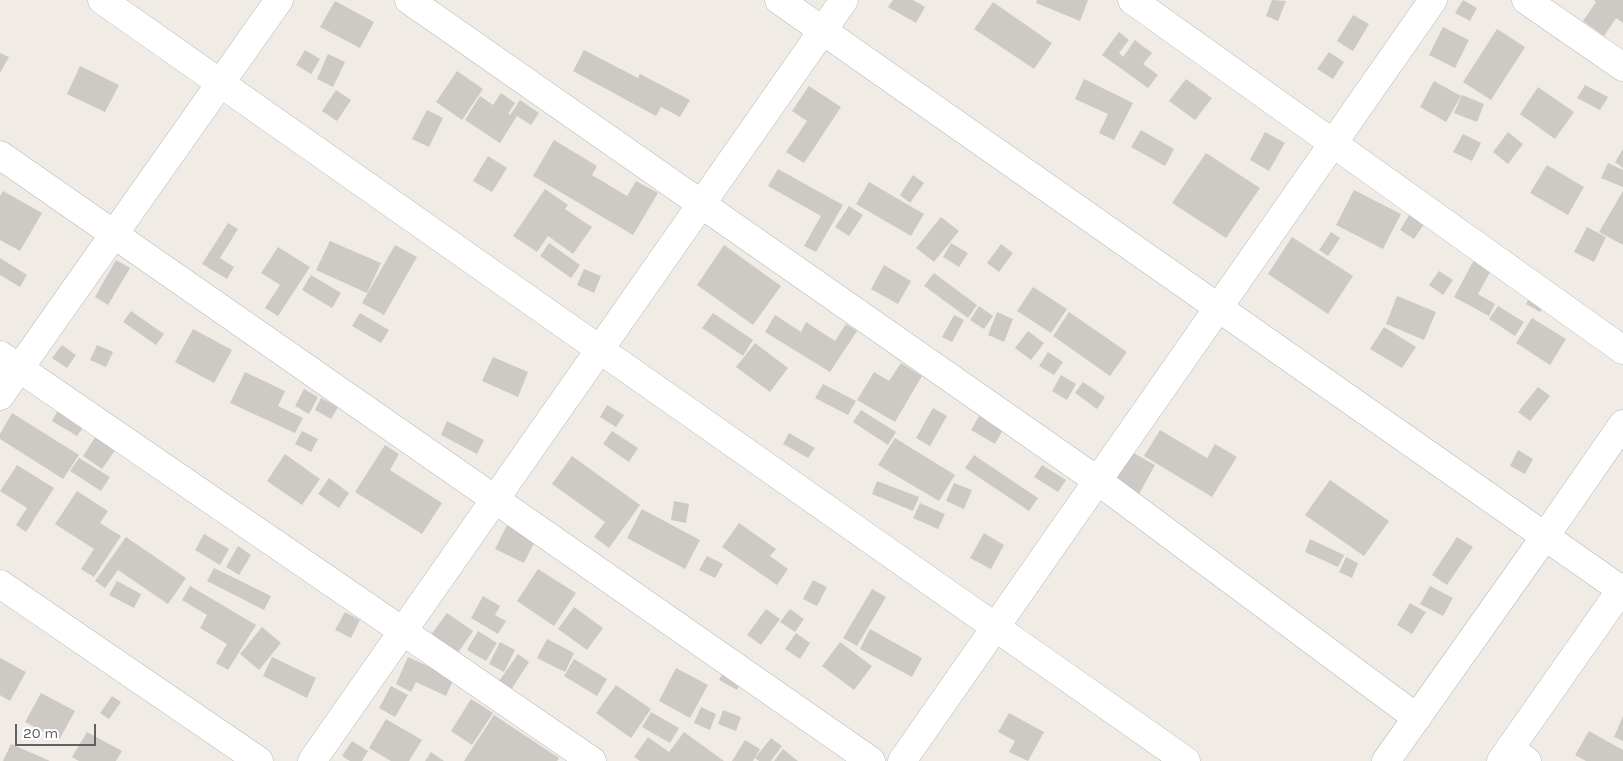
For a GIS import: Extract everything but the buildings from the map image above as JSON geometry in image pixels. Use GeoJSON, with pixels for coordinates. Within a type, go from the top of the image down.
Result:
{"type":"FeatureCollection","features":[{"type":"Feature","properties":{"kind":"street"},"geometry":{"type":"LineString","coordinates":[[102,0],[1186,761]]}},
{"type":"Feature","properties":{"kind":"street"},"geometry":{"type":"LineString","coordinates":[[0,396],[10,362],[114,234],[279,0]]}},
{"type":"Feature","properties":{"kind":"street"},"geometry":{"type":"LineString","coordinates":[[409,0],[1098,481],[1417,718]]}},
{"type":"Feature","properties":{"kind":"street"},"geometry":{"type":"LineString","coordinates":[[779,0],[1622,589],[1512,757]]}},
{"type":"Feature","properties":{"kind":"street"},"geometry":{"type":"LineString","coordinates":[[312,761],[844,0]]}},
{"type":"Feature","properties":{"kind":"street"},"geometry":{"type":"LineString","coordinates":[[1132,0],[1623,350]]}},
{"type":"Feature","properties":{"kind":"street"},"geometry":{"type":"LineString","coordinates":[[902,761],[1220,308],[1433,0]]}},
{"type":"Feature","properties":{"kind":"street"},"geometry":{"type":"LineString","coordinates":[[1526,0],[1623,67]]}},
{"type":"Feature","properties":{"kind":"street"},"geometry":{"type":"LineString","coordinates":[[0,154],[871,761]]}},
{"type":"Feature","properties":{"kind":"street"},"geometry":{"type":"LineString","coordinates":[[10,362],[592,761]]}},
{"type":"Feature","properties":{"kind":"street"},"geometry":{"type":"LineString","coordinates":[[1386,761],[1623,424]]}},
{"type":"Feature","properties":{"kind":"street"},"geometry":{"type":"LineString","coordinates":[[0,584],[259,761]]}}]}
